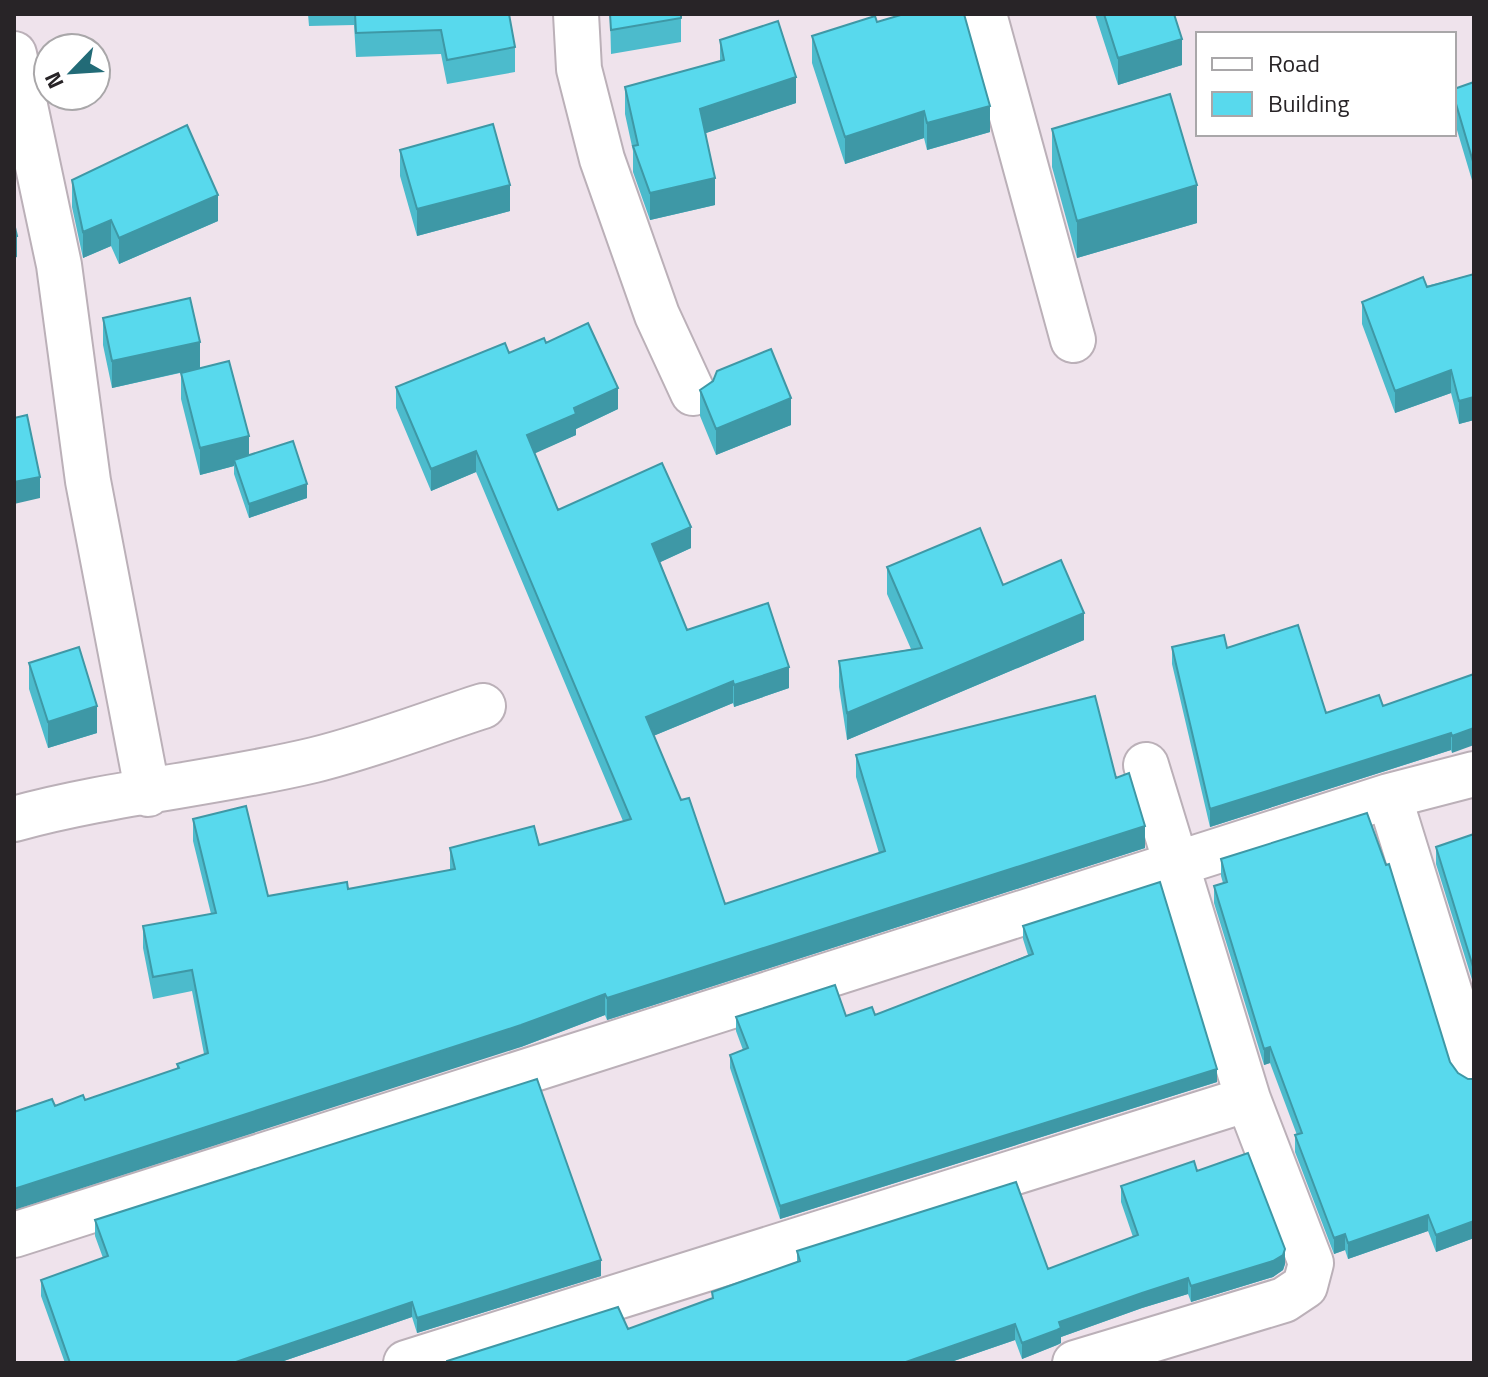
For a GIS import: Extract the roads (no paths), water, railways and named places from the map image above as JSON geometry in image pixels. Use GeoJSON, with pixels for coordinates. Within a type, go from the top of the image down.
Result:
{"type":"FeatureCollection","features":[{"type":"Feature","properties":{"kind":"street"},"geometry":{"type":"LineString","coordinates":[[576,14],[579,69],[602,159],[657,315],[693,393]]}},
{"type":"Feature","properties":{"kind":"street"},"geometry":{"type":"LineString","coordinates":[[984,14],[1073,340]]}},
{"type":"Feature","properties":{"kind":"street"},"geometry":{"type":"LineString","coordinates":[[14,54],[18,108],[59,265],[88,481],[148,794]]}},
{"type":"Feature","properties":{"kind":"street"},"geometry":{"type":"LineString","coordinates":[[14,819],[74,803],[148,794],[315,760],[483,706]]}},
{"type":"Feature","properties":{"kind":"street"},"geometry":{"type":"LineString","coordinates":[[1075,1363],[1284,1300],[1305,1286],[1311,1263],[1248,1099],[1146,765]]}},
{"type":"Feature","properties":{"kind":"street"},"geometry":{"type":"LineString","coordinates":[[14,1235],[1389,796],[1474,774]]}},
{"type":"Feature","properties":{"kind":"street"},"geometry":{"type":"LineString","coordinates":[[1389,796],[1474,1071]]}},
{"type":"Feature","properties":{"kind":"street"},"geometry":{"type":"LineString","coordinates":[[406,1363],[1248,1099]]}}]}
